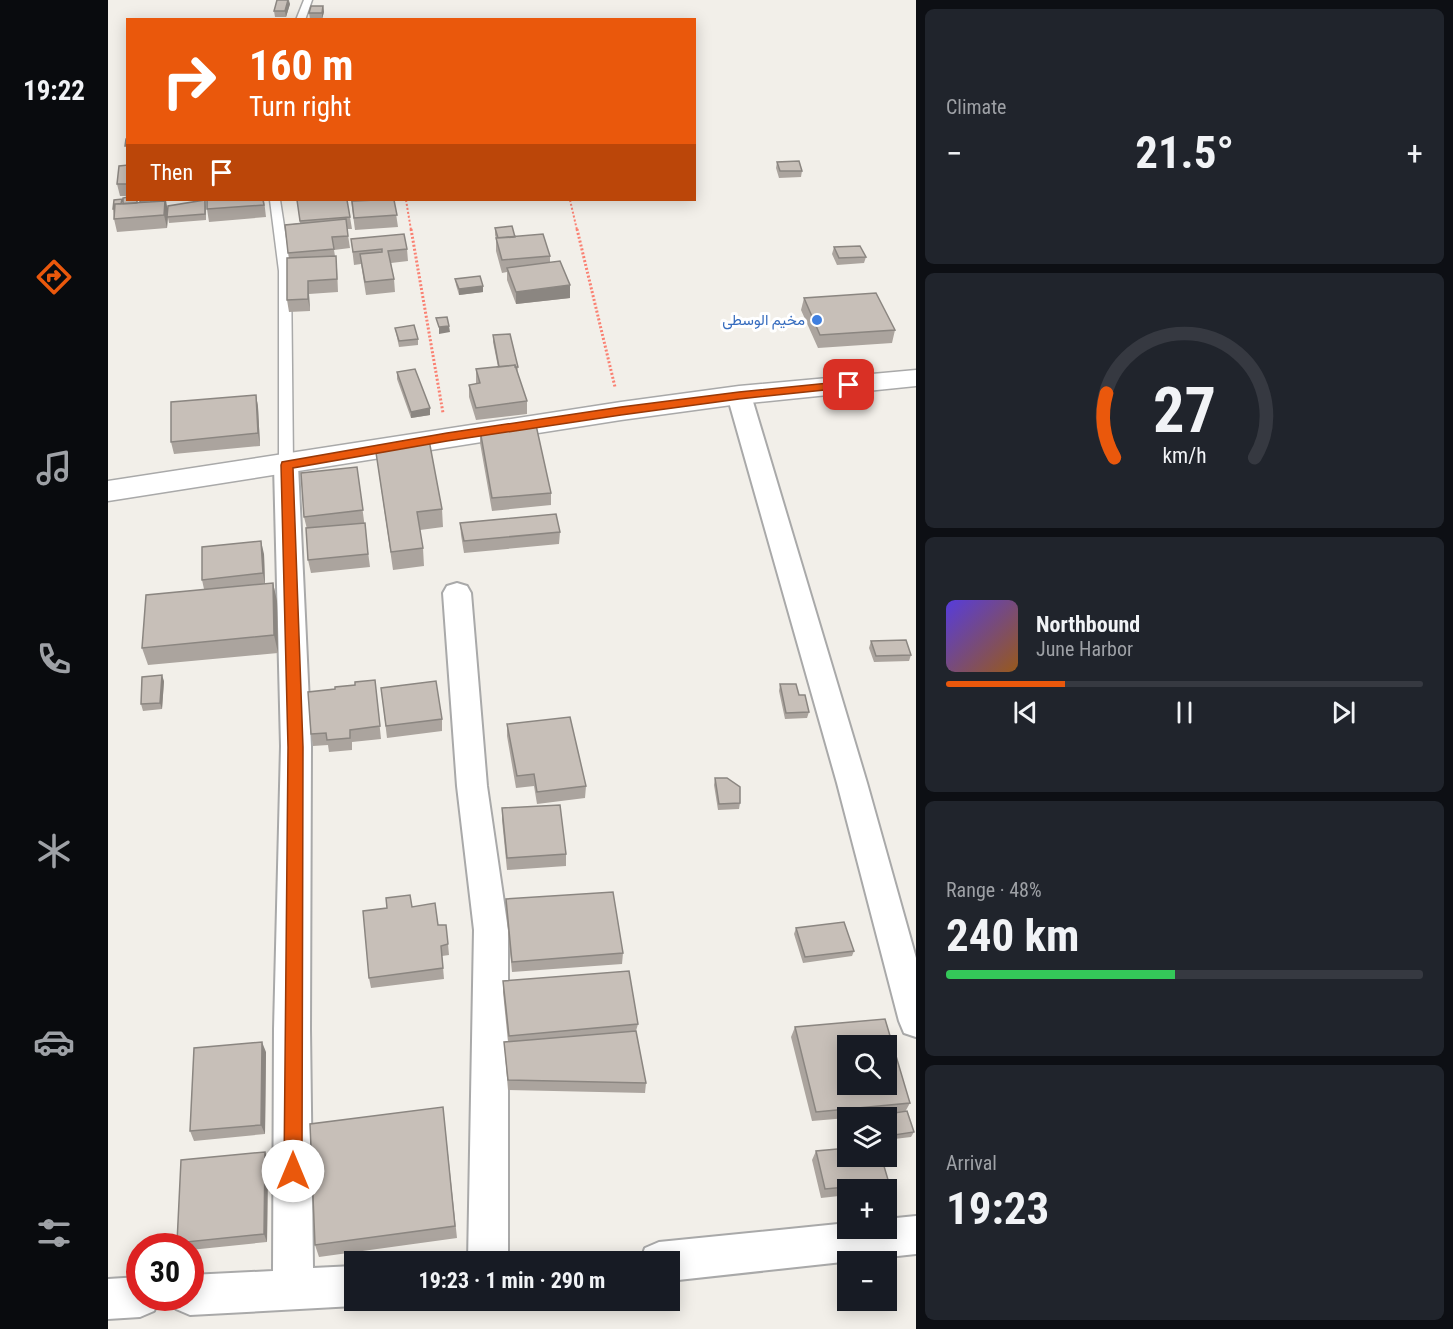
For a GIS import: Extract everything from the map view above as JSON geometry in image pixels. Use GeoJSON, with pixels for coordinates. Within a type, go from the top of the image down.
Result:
{"type":"FeatureCollection","features":[{"type":"Feature","properties":{"kind":"street"},"geometry":{"type":"LineString","coordinates":[[108,491],[621,411],[739,395],[916,378]]}},
{"type":"Feature","properties":{"kind":"street"},"geometry":{"type":"LineString","coordinates":[[739,395],[852,783],[916,1021]]}},
{"type":"Feature","properties":{"kind":"street"},"geometry":{"type":"LineString","coordinates":[[286,465],[296,747],[292,1029],[293,1289]]}},
{"type":"Feature","properties":{"kind":"street"},"geometry":{"type":"LineString","coordinates":[[457,593],[472,786],[492,930],[488,1251]]}},
{"type":"Feature","properties":{"kind":"street"},"geometry":{"type":"LineString","coordinates":[[680,1260],[916,1235]]}},
{"type":"Feature","properties":{"kind":"street"},"geometry":{"type":"LineString","coordinates":[[204,1294],[344,1286]]}},
{"type":"Feature","properties":{"kind":"street"},"geometry":{"type":"LineString","coordinates":[[108,1299],[126,1298]]}},
{"type":"Feature","properties":{"kind":"lane"},"geometry":{"type":"LineString","coordinates":[[301,18],[308,0]]}},
{"type":"Feature","properties":{"kind":"lane"},"geometry":{"type":"LineString","coordinates":[[275,201],[285,271],[286,465]]}},
{"type":"Feature","properties":{"kind":"path"},"geometry":{"type":"LineString","coordinates":[[406,201],[447,437]]}},
{"type":"Feature","properties":{"kind":"path"},"geometry":{"type":"LineString","coordinates":[[570,201],[621,411]]}},
{"type":"Feature","properties":{"kind":"building"},"geometry":{"type":"Polygon","coordinates":[[[277,0],[288,0],[285,11],[274,11],[277,0]]]}},
{"type":"Feature","properties":{"kind":"building"},"geometry":{"type":"Polygon","coordinates":[[[311,6],[323,6],[322,13],[309,13],[311,6]]]}},
{"type":"Feature","properties":{"kind":"building"},"geometry":{"type":"Polygon","coordinates":[[[799,161],[802,171],[780,171],[777,162],[799,161]]]}},
{"type":"Feature","properties":{"kind":"building"},"geometry":{"type":"Polygon","coordinates":[[[126,165],[126,184],[117,184],[119,166],[126,165]]]}},
{"type":"Feature","properties":{"kind":"building"},"geometry":{"type":"Polygon","coordinates":[[[126,197],[126,201],[137,201],[137,203],[123,204],[123,198],[126,197]]]}},
{"type":"Feature","properties":{"kind":"building"},"geometry":{"type":"Polygon","coordinates":[[[122,199],[121,204],[115,204],[113,209],[114,200],[122,199]]]}},
{"type":"Feature","properties":{"kind":"building"},"geometry":{"type":"Polygon","coordinates":[[[165,201],[164,215],[114,219],[115,204],[165,201]]]}},
{"type":"Feature","properties":{"kind":"building"},"geometry":{"type":"Polygon","coordinates":[[[205,201],[205,214],[167,217],[168,206],[205,201]]]}},
{"type":"Feature","properties":{"kind":"building"},"geometry":{"type":"Polygon","coordinates":[[[207,201],[263,201],[264,205],[207,209],[207,201]]]}},
{"type":"Feature","properties":{"kind":"building"},"geometry":{"type":"Polygon","coordinates":[[[297,201],[347,201],[350,217],[300,221],[297,201]]]}},
{"type":"Feature","properties":{"kind":"building"},"geometry":{"type":"Polygon","coordinates":[[[352,201],[394,201],[397,215],[354,218],[352,201]]]}},
{"type":"Feature","properties":{"kind":"building"},"geometry":{"type":"Polygon","coordinates":[[[346,219],[348,236],[332,237],[334,249],[288,253],[285,225],[346,219]]]}},
{"type":"Feature","properties":{"kind":"building"},"geometry":{"type":"Polygon","coordinates":[[[512,226],[515,237],[498,238],[495,228],[512,226]]]}},
{"type":"Feature","properties":{"kind":"building"},"geometry":{"type":"Polygon","coordinates":[[[404,234],[407,249],[388,251],[394,279],[365,282],[360,254],[382,252],[382,249],[353,252],[351,239],[404,234]]]}},
{"type":"Feature","properties":{"kind":"building"},"geometry":{"type":"Polygon","coordinates":[[[543,234],[550,256],[502,260],[496,238],[543,234]]]}},
{"type":"Feature","properties":{"kind":"building"},"geometry":{"type":"Polygon","coordinates":[[[860,246],[866,257],[839,258],[834,247],[860,246]]]}},
{"type":"Feature","properties":{"kind":"building"},"geometry":{"type":"Polygon","coordinates":[[[336,256],[337,279],[308,281],[308,299],[287,300],[287,258],[336,256]]]}},
{"type":"Feature","properties":{"kind":"building"},"geometry":{"type":"Polygon","coordinates":[[[560,261],[570,285],[516,292],[507,268],[560,261]]]}},
{"type":"Feature","properties":{"kind":"building"},"geometry":{"type":"Polygon","coordinates":[[[480,276],[483,286],[459,289],[455,279],[480,276]]]}},
{"type":"Feature","properties":{"kind":"building"},"geometry":{"type":"Polygon","coordinates":[[[876,293],[895,330],[820,335],[804,298],[876,293]]]}},
{"type":"Feature","properties":{"kind":"building"},"geometry":{"type":"Polygon","coordinates":[[[447,317],[449,326],[439,327],[436,318],[447,317]]]}},
{"type":"Feature","properties":{"kind":"building"},"geometry":{"type":"Polygon","coordinates":[[[414,325],[418,339],[399,341],[395,328],[414,325]]]}},
{"type":"Feature","properties":{"kind":"building"},"geometry":{"type":"Polygon","coordinates":[[[510,334],[518,367],[515,365],[499,367],[493,335],[510,334]]]}},
{"type":"Feature","properties":{"kind":"building"},"geometry":{"type":"Polygon","coordinates":[[[515,365],[527,401],[476,408],[469,385],[480,383],[476,369],[515,365]]]}},
{"type":"Feature","properties":{"kind":"building"},"geometry":{"type":"Polygon","coordinates":[[[415,369],[430,408],[411,412],[397,372],[415,369]]]}},
{"type":"Feature","properties":{"kind":"building"},"geometry":{"type":"Polygon","coordinates":[[[256,395],[258,433],[171,442],[171,402],[256,395]]]}},
{"type":"Feature","properties":{"kind":"building"},"geometry":{"type":"Polygon","coordinates":[[[536,425],[551,493],[492,498],[480,430],[536,425]]]}},
{"type":"Feature","properties":{"kind":"building"},"geometry":{"type":"Polygon","coordinates":[[[429,440],[442,509],[417,512],[423,548],[391,552],[375,446],[429,440]]]}},
{"type":"Feature","properties":{"kind":"building"},"geometry":{"type":"Polygon","coordinates":[[[357,467],[363,510],[304,517],[301,473],[357,467]]]}},
{"type":"Feature","properties":{"kind":"building"},"geometry":{"type":"Polygon","coordinates":[[[556,514],[560,532],[464,541],[460,523],[556,514]]]}},
{"type":"Feature","properties":{"kind":"building"},"geometry":{"type":"Polygon","coordinates":[[[365,523],[368,554],[308,560],[306,528],[365,523]]]}},
{"type":"Feature","properties":{"kind":"building"},"geometry":{"type":"Polygon","coordinates":[[[261,541],[263,573],[202,580],[202,547],[261,541]]]}},
{"type":"Feature","properties":{"kind":"building"},"geometry":{"type":"Polygon","coordinates":[[[273,583],[274,635],[142,648],[146,595],[273,583]]]}},
{"type":"Feature","properties":{"kind":"building"},"geometry":{"type":"Polygon","coordinates":[[[906,640],[911,655],[876,656],[871,641],[906,640]]]}},
{"type":"Feature","properties":{"kind":"building"},"geometry":{"type":"Polygon","coordinates":[[[162,675],[160,703],[141,704],[142,677],[162,675]]]}},
{"type":"Feature","properties":{"kind":"building"},"geometry":{"type":"Polygon","coordinates":[[[375,680],[380,726],[350,730],[350,738],[327,740],[326,733],[311,734],[308,692],[335,689],[335,687],[355,685],[355,682],[375,680]]]}},
{"type":"Feature","properties":{"kind":"building"},"geometry":{"type":"Polygon","coordinates":[[[436,681],[442,719],[386,726],[381,688],[436,681]]]}},
{"type":"Feature","properties":{"kind":"building"},"geometry":{"type":"Polygon","coordinates":[[[780,684],[796,684],[799,695],[805,695],[809,712],[786,713],[780,684]]]}},
{"type":"Feature","properties":{"kind":"building"},"geometry":{"type":"Polygon","coordinates":[[[570,717],[586,786],[537,792],[534,774],[517,776],[507,724],[570,717]]]}},
{"type":"Feature","properties":{"kind":"building"},"geometry":{"type":"Polygon","coordinates":[[[715,778],[727,778],[740,787],[740,803],[719,804],[715,778]]]}},
{"type":"Feature","properties":{"kind":"building"},"geometry":{"type":"Polygon","coordinates":[[[560,805],[566,854],[507,858],[502,808],[560,805]]]}},
{"type":"Feature","properties":{"kind":"building"},"geometry":{"type":"Polygon","coordinates":[[[613,892],[623,953],[512,962],[506,899],[613,892]]]}},
{"type":"Feature","properties":{"kind":"building"},"geometry":{"type":"Polygon","coordinates":[[[410,895],[412,907],[435,903],[438,925],[446,925],[448,944],[441,946],[443,968],[369,978],[363,911],[387,908],[386,898],[410,895]]]}},
{"type":"Feature","properties":{"kind":"building"},"geometry":{"type":"Polygon","coordinates":[[[844,922],[854,951],[805,957],[796,928],[844,922]]]}},
{"type":"Feature","properties":{"kind":"building"},"geometry":{"type":"Polygon","coordinates":[[[629,971],[638,1024],[509,1036],[503,981],[629,971]]]}},
{"type":"Feature","properties":{"kind":"building"},"geometry":{"type":"Polygon","coordinates":[[[885,1019],[890,1035],[837,1035],[837,1095],[897,1095],[897,1059],[910,1103],[837,1107],[837,1110],[816,1112],[795,1027],[885,1019]]]}},
{"type":"Feature","properties":{"kind":"building"},"geometry":{"type":"Polygon","coordinates":[[[636,1031],[646,1083],[508,1080],[504,1042],[636,1031]]]}},
{"type":"Feature","properties":{"kind":"building"},"geometry":{"type":"Polygon","coordinates":[[[262,1042],[261,1125],[190,1131],[194,1048],[262,1042]]]}},
{"type":"Feature","properties":{"kind":"building"},"geometry":{"type":"Polygon","coordinates":[[[443,1107],[455,1226],[315,1245],[310,1124],[443,1107]]]}},
{"type":"Feature","properties":{"kind":"building"},"geometry":{"type":"Polygon","coordinates":[[[907,1111],[914,1132],[897,1135],[897,1113],[907,1111]]]}},
{"type":"Feature","properties":{"kind":"building"},"geometry":{"type":"Polygon","coordinates":[[[837,1149],[837,1167],[884,1167],[888,1179],[837,1179],[837,1188],[825,1189],[816,1151],[837,1149]]]}},
{"type":"Feature","properties":{"kind":"building"},"geometry":{"type":"Polygon","coordinates":[[[265,1152],[264,1234],[204,1240],[204,1233],[177,1233],[181,1160],[265,1152]]]}},
{"type":"Feature","properties":{"kind":"place","name":"مخيم الوسطى"},"geometry":{"type":"Point","coordinates":[817,320]}},
{"type":"Feature","properties":{"kind":"route"},"geometry":{"type":"LineString","coordinates":[[293,1171],[292,1029],[296,747],[286,465],[447,437],[621,411],[739,395],[849,385]]}}]}
